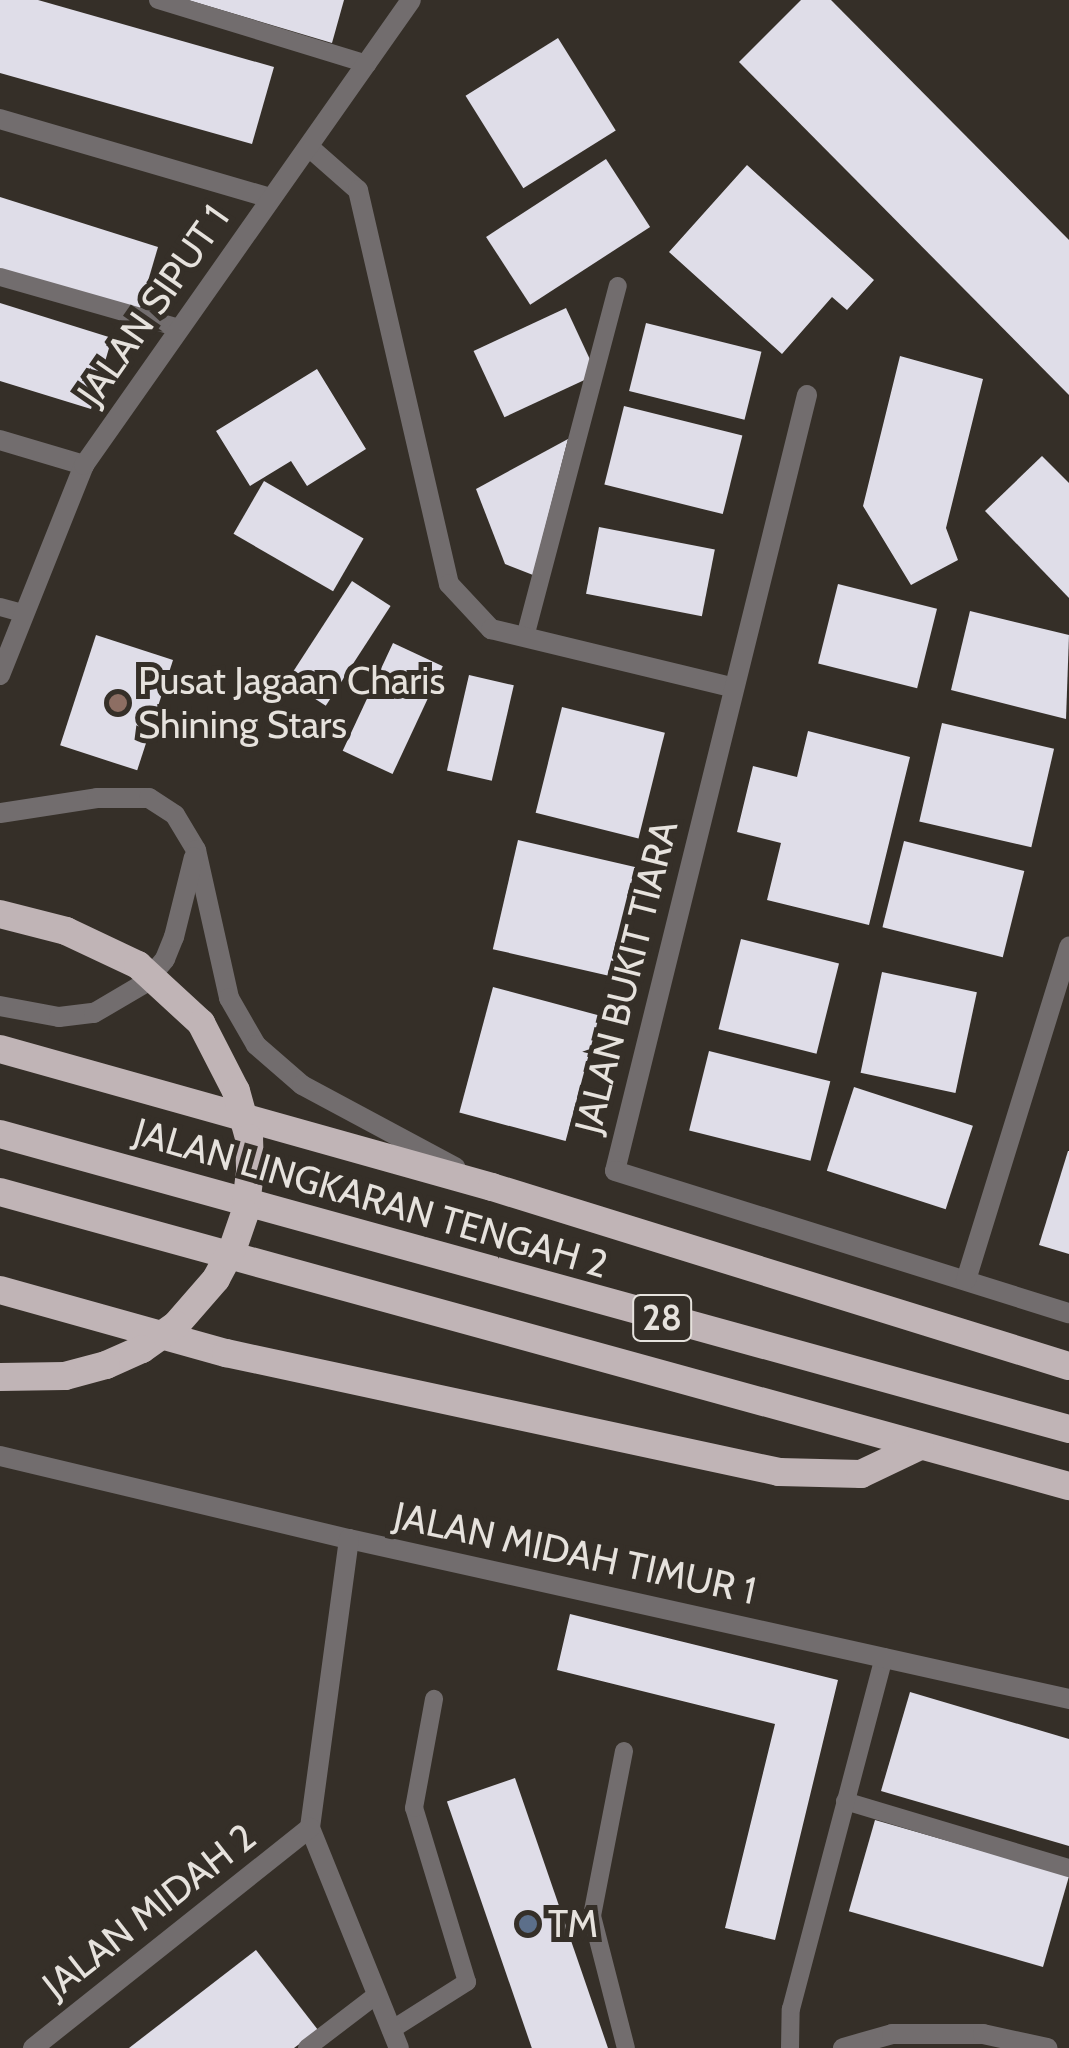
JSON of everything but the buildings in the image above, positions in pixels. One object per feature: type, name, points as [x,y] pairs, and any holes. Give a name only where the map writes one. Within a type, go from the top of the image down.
[{"type":"highway","points":[[0,914],[66,930],[138,965],[201,1023],[236,1091],[248,1138],[250,1172],[245,1214],[233,1247],[216,1279],[176,1324],[142,1349],[106,1365],[65,1376],[0,1377]]},
{"type":"highway","points":[[0,1049],[492,1186],[1069,1366]]},
{"type":"highway","name":"JALAN LINGKARAN TENGAH 2","points":[[0,1134],[1069,1429]]},
{"type":"highway","name":"28","points":[[0,1192],[1069,1486]]},
{"type":"highway","points":[[0,1290],[226,1353],[779,1472],[861,1474],[920,1446]]},
{"type":"street","name":"JALAN SIPUT 1","points":[[0,675],[84,464],[410,0]]},
{"type":"street","points":[[0,119],[271,198]]},
{"type":"street","points":[[309,147],[358,190],[449,584],[491,629],[734,688]]},
{"type":"street","name":"JALAN BUKIT TIARA","points":[[808,394],[614,1171],[1069,1314]]},
{"type":"street","points":[[0,440],[84,464]]},
{"type":"street","points":[[0,813],[97,798],[149,798],[175,815],[196,850],[228,998],[256,1045],[302,1086],[492,1186]]},
{"type":"street","points":[[0,1006],[59,1017],[94,1013],[146,983],[165,959],[174,938],[196,850]]},
{"type":"street","points":[[966,1280],[1069,947]]},
{"type":"street","points":[[0,1456],[349,1539]]},
{"type":"street","name":"JALAN MIDAH TIMUR 1","points":[[395,2039],[310,1828],[349,1539],[1069,1699]]},
{"type":"street","name":"JALAN MIDAH 2","points":[[33,2048],[310,1828]]},
{"type":"street","points":[[843,2048],[892,2034],[983,2034],[1047,2048]]},
{"type":"lane","points":[[158,0],[366,64]]},
{"type":"lane","points":[[0,278],[180,328]]},
{"type":"lane","points":[[525,637],[618,286]]},
{"type":"lane","points":[[0,607],[23,612]]},
{"type":"lane","points":[[790,2048],[791,2008],[884,1657]]},
{"type":"lane","points":[[395,2039],[467,1982],[414,1808],[434,1699]]},
{"type":"lane","points":[[624,1751],[592,1916],[626,2048]]},
{"type":"lane","points":[[845,1801],[1069,1868]]},
{"type":"lane","points":[[306,2048],[375,1996]]},
{"type":"place","name":"Pusat Jagaan Charis Shining Stars","points":[[118,703]]},
{"type":"place","name":"TM","points":[[528,1924]]}]
